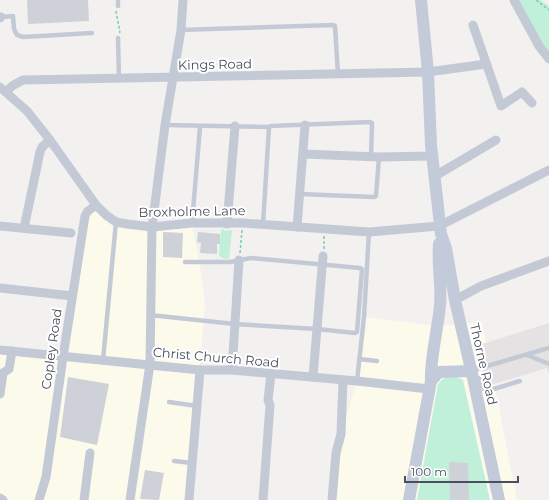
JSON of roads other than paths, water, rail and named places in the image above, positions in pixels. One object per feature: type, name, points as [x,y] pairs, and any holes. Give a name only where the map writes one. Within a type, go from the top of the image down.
[{"type":"street","points":[[130,500],[150,364],[152,226],[165,125],[181,30],[183,0]]},
{"type":"street","name":"Thorne Road","points":[[409,500],[430,385],[440,303],[440,230],[432,156],[428,72],[420,0]]},
{"type":"street","points":[[514,0],[539,46],[549,59]]},
{"type":"street","points":[[473,26],[500,106],[522,92],[532,103]]},
{"type":"street","name":"Kings Road","points":[[3,89],[23,80],[428,72],[486,64]]},
{"type":"street","points":[[3,89],[27,111],[96,204],[106,215],[116,222]]},
{"type":"street","points":[[297,227],[304,154],[305,125]]},
{"type":"street","points":[[227,224],[235,126]]},
{"type":"street","points":[[24,228],[40,152],[42,147],[50,140]]},
{"type":"street","points":[[435,176],[496,140]]},
{"type":"street","points":[[304,154],[375,157],[432,156]]},
{"type":"street","points":[[440,230],[549,170]]},
{"type":"street","name":"Copley Road","points":[[39,500],[46,477],[85,216],[96,204]]},
{"type":"street","name":"Broxholme Lane","points":[[116,222],[152,226],[192,223],[243,223],[369,232],[440,230]]},
{"type":"street","points":[[0,226],[71,233]]},
{"type":"street","name":"Thorne Road","points":[[440,230],[446,248],[455,300],[499,500]]},
{"type":"street","points":[[232,370],[239,260]]},
{"type":"street","points":[[313,377],[323,260]]},
{"type":"street","points":[[455,300],[481,286],[549,261]]},
{"type":"street","points":[[0,288],[72,296]]},
{"type":"street","name":"Christ Church Road","points":[[0,350],[200,370],[232,370],[343,380],[430,385]]},
{"type":"street","points":[[0,394],[3,373],[9,369],[12,351]]},
{"type":"street","points":[[189,500],[200,370]]},
{"type":"street","points":[[430,385],[439,372],[472,374]]},
{"type":"street","points":[[263,500],[270,405],[268,400],[271,374]]},
{"type":"street","points":[[332,500],[336,453],[341,434],[343,380]]},
{"type":"street","points":[[84,500],[90,453]]},
{"type":"lane","points":[[118,0],[118,6]]},
{"type":"lane","points":[[0,18],[13,16],[14,29],[17,35],[23,37],[92,34]]},
{"type":"lane","points":[[181,30],[333,25],[335,26],[338,74]]},
{"type":"lane","points":[[118,38],[119,78]]},
{"type":"lane","points":[[165,125],[200,127],[269,127],[372,123],[376,196],[300,194]]},
{"type":"lane","points":[[192,223],[200,127]]},
{"type":"lane","points":[[263,224],[269,127]]},
{"type":"lane","points":[[103,360],[116,222]]},
{"type":"lane","points":[[357,381],[364,317],[369,232]]},
{"type":"lane","points":[[150,315],[235,324],[357,332],[362,269],[360,268],[323,260],[251,258],[230,262],[185,262]]},
{"type":"lane","points":[[472,374],[549,348]]},
{"type":"lane","points":[[527,355],[549,364]]},
{"type":"lane","points":[[359,359],[377,361]]},
{"type":"lane","points":[[472,374],[479,378],[484,389],[487,391],[520,381]]},
{"type":"lane","points":[[169,402],[197,406]]},
{"type":"lane","points":[[174,461],[192,463]]}]
